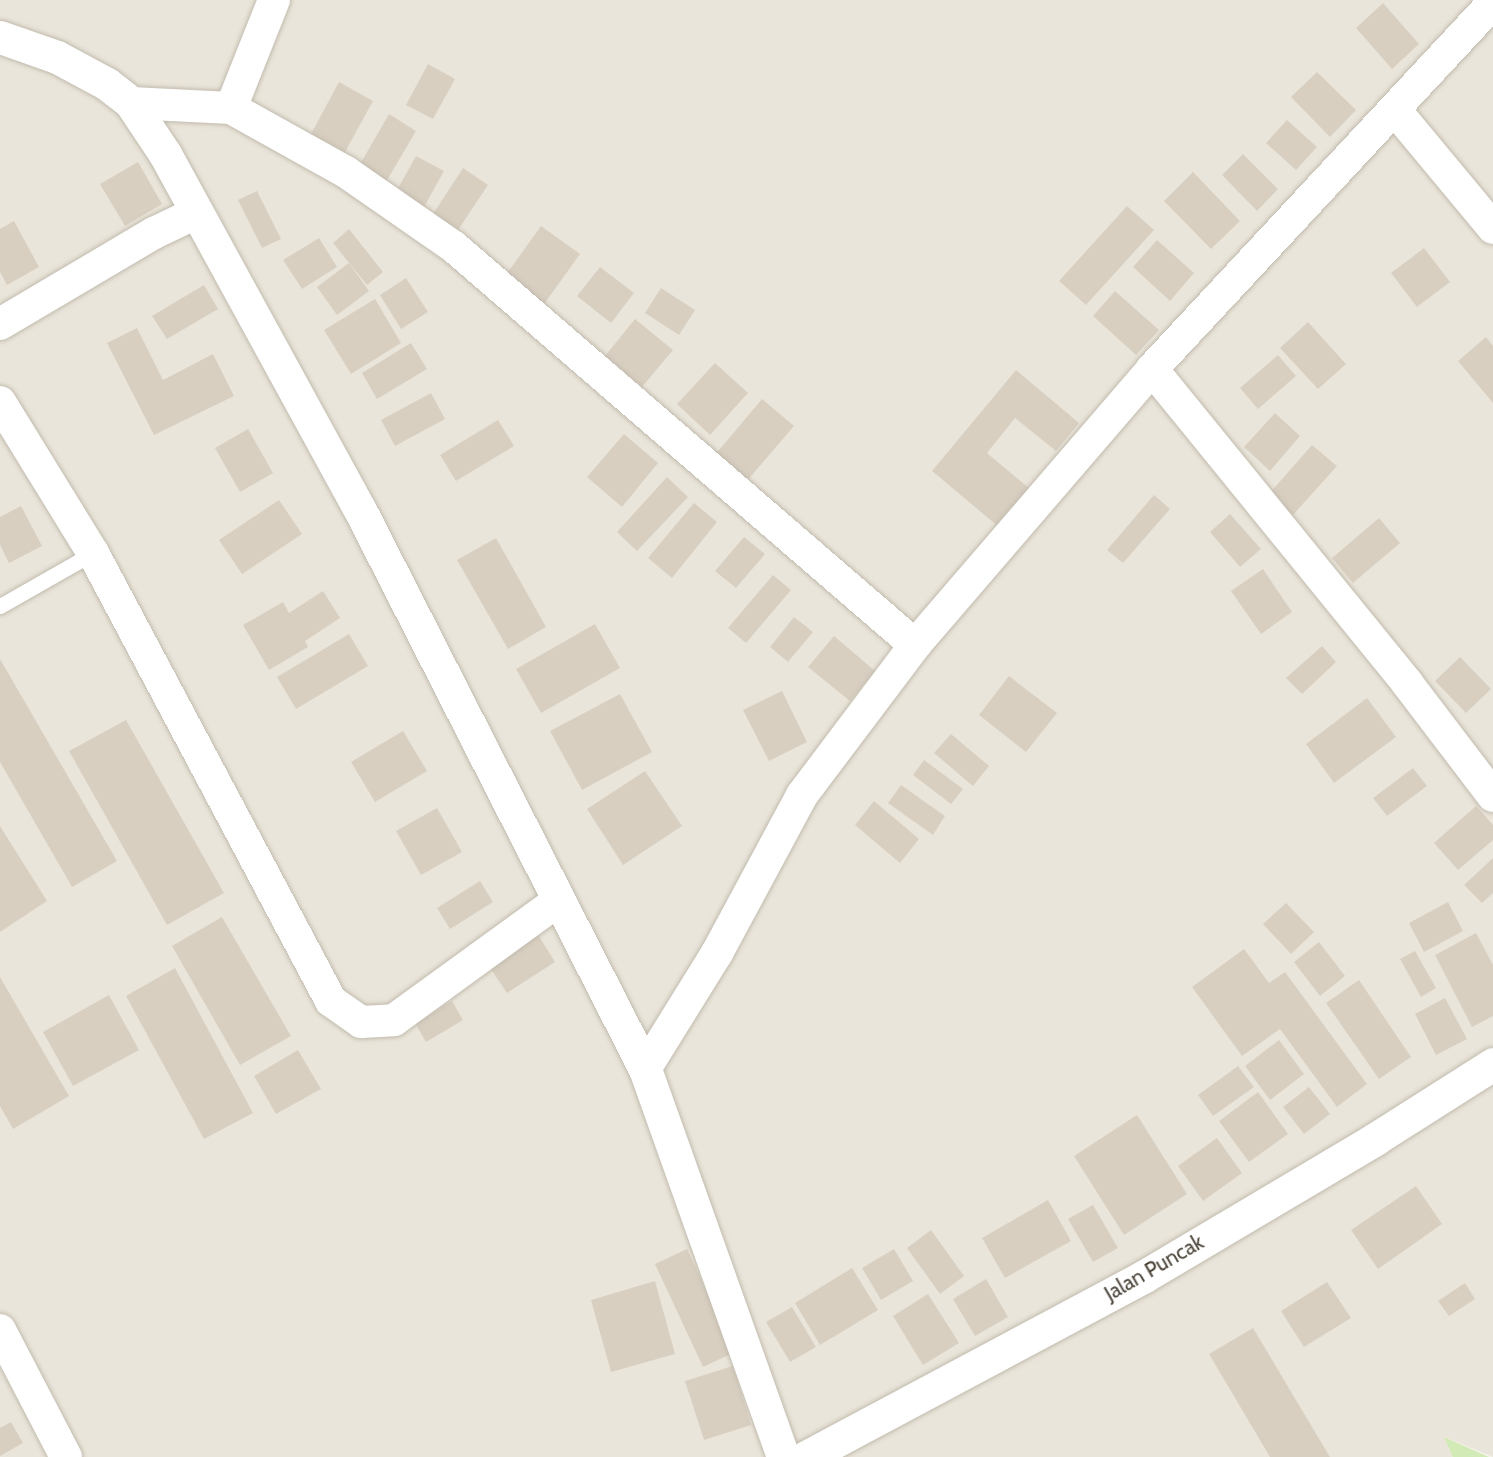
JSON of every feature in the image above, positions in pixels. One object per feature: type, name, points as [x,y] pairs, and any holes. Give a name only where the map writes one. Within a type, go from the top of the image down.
[{"type":"street","points":[[231,108],[274,0]]},
{"type":"street","points":[[645,1069],[712,962],[802,795],[915,645],[1152,369],[1396,111],[1493,3]]},
{"type":"street","points":[[0,37],[78,68],[131,103],[165,154],[360,510],[645,1069],[783,1457]]},
{"type":"street","points":[[131,103],[231,108],[346,172],[454,248],[915,645]]},
{"type":"street","points":[[1396,111],[1493,228]]},
{"type":"street","points":[[0,324],[154,233],[196,213]]},
{"type":"street","points":[[1152,369],[1407,683],[1493,796]]},
{"type":"street","points":[[0,402],[93,553],[331,1001],[361,1022],[394,1020],[559,900]]},
{"type":"street","name":"Jalan Puncak","points":[[806,1457],[1143,1277],[1375,1139],[1493,1064]]},
{"type":"street","points":[[0,1330],[66,1457]]},
{"type":"lane","points":[[0,606],[93,553]]},
{"type":"shaded area","points":[[0,0],[1493,0],[1493,1457],[1445,1437],[1453,1457],[0,1457]]},
{"type":"green space","points":[[1444,1437],[1489,1457],[1453,1457]]},
{"type":"building","points":[[1383,3],[1419,44],[1392,69],[1356,28]]},
{"type":"building","points":[[428,64],[455,79],[433,119],[406,105]]},
{"type":"building","points":[[1317,72],[1356,110],[1330,137],[1291,97]]},
{"type":"building","points":[[339,82],[373,101],[345,152],[311,134]]},
{"type":"building","points":[[389,114],[416,131],[386,182],[359,166]]},
{"type":"building","points":[[1287,120],[1317,147],[1296,170],[1266,143]]},
{"type":"building","points":[[1243,154],[1278,189],[1257,211],[1222,175]]},
{"type":"building","points":[[416,156],[444,171],[424,207],[396,192]]},
{"type":"building","points":[[138,162],[162,204],[125,226],[100,184]]},
{"type":"building","points":[[463,168],[488,185],[458,230],[433,214]]},
{"type":"building","points":[[1193,172],[1240,221],[1211,249],[1164,201]]},
{"type":"building","points":[[257,191],[281,239],[262,248],[238,200]]},
{"type":"building","points":[[1127,206],[1154,230],[1086,305],[1059,281]]},
{"type":"building","points":[[14,221],[39,267],[7,285],[0,272],[0,229]]},
{"type":"building","points":[[541,226],[580,254],[542,307],[503,279]]},
{"type":"building","points":[[349,229],[383,272],[367,285],[333,243]]},
{"type":"building","points":[[319,238],[337,267],[302,289],[283,260]]},
{"type":"building","points":[[1157,240],[1194,273],[1170,301],[1133,267]]},
{"type":"building","points":[[1424,248],[1450,282],[1417,307],[1391,273]]},
{"type":"building","points":[[349,263],[369,291],[337,315],[317,287]]},
{"type":"building","points":[[600,267],[634,293],[611,323],[577,296]]},
{"type":"building","points":[[406,278],[428,312],[401,329],[380,295]]},
{"type":"building","points":[[204,285],[218,309],[167,339],[152,316]]},
{"type":"building","points":[[661,288],[695,310],[679,335],[645,313]]},
{"type":"building","points":[[1115,291],[1159,330],[1136,355],[1093,316]]},
{"type":"building","points":[[375,299],[401,343],[351,374],[324,330]]},
{"type":"building","points":[[635,319],[673,350],[642,387],[605,356]]},
{"type":"building","points":[[1308,322],[1346,364],[1318,389],[1280,348]]},
{"type":"building","points":[[137,328],[163,380],[213,354],[234,396],[154,435],[107,343]]},
{"type":"building","points":[[1486,337],[1493,346],[1493,403],[1458,361]]},
{"type":"building","points":[[411,343],[427,369],[377,399],[362,373]]},
{"type":"building","points":[[1278,355],[1296,376],[1258,409],[1240,388]]},
{"type":"building","points":[[715,363],[748,393],[710,435],[677,404]]},
{"type":"building","points":[[1016,370],[1079,423],[1056,451],[1015,418],[987,453],[1030,489],[999,527],[932,471]]},
{"type":"building","points":[[431,393],[445,419],[395,446],[381,420]]},
{"type":"building","points":[[762,399],[794,426],[740,489],[709,462]]},
{"type":"building","points":[[1275,413],[1300,436],[1270,471],[1244,447]]},
{"type":"building","points":[[498,420],[514,446],[456,481],[440,455]]},
{"type":"building","points":[[248,429],[273,473],[240,492],[215,448]]},
{"type":"building","points":[[624,434],[658,463],[622,507],[587,477]]},
{"type":"building","points":[[1312,445],[1337,466],[1293,515],[1269,494]]},
{"type":"building","points":[[667,477],[688,497],[637,551],[617,532]]},
{"type":"building","points":[[1154,495],[1170,509],[1123,563],[1107,550]]},
{"type":"building","points":[[279,500],[302,534],[242,574],[219,540]]},
{"type":"building","points":[[694,503],[717,522],[672,578],[648,558]]},
{"type":"building","points":[[21,506],[42,546],[9,563],[0,545],[0,517]]},
{"type":"building","points":[[1230,514],[1261,549],[1240,567],[1210,532]]},
{"type":"building","points":[[1379,518],[1400,543],[1353,583],[1332,558]]},
{"type":"building","points":[[744,537],[765,554],[736,588],[715,571]]},
{"type":"building","points":[[496,538],[546,627],[508,649],[457,560]]},
{"type":"building","points":[[1263,569],[1292,612],[1261,634],[1231,591]]},
{"type":"building","points":[[773,575],[791,590],[746,643],[728,628]]},
{"type":"building","points":[[323,591],[340,618],[305,641],[308,647],[269,670],[243,625],[283,602],[289,613]]},
{"type":"building","points":[[794,617],[813,632],[788,662],[770,647]]},
{"type":"building","points":[[595,624],[620,668],[541,713],[516,669]]},
{"type":"building","points":[[349,634],[368,666],[296,709],[277,677]]},
{"type":"building","points":[[834,636],[875,671],[850,701],[808,667]]},
{"type":"building","points":[[1322,646],[1336,662],[1302,694],[1286,678]]},
{"type":"building","points":[[1460,657],[1491,689],[1466,713],[1435,681]]},
{"type":"building","points":[[0,659],[117,861],[72,887],[0,762]]},
{"type":"building","points":[[1009,676],[1057,713],[1026,752],[979,715]]},
{"type":"building","points":[[782,691],[807,742],[769,761],[743,710]]},
{"type":"building","points":[[620,694],[652,752],[582,790],[550,731]]},
{"type":"building","points":[[1367,698],[1396,737],[1334,783],[1306,744]]},
{"type":"building","points":[[126,720],[224,893],[167,925],[69,751]]},
{"type":"building","points":[[403,731],[427,771],[375,802],[351,762]]},
{"type":"building","points":[[951,734],[989,766],[973,786],[934,753]]},
{"type":"building","points":[[924,760],[963,789],[951,804],[913,775]]},
{"type":"building","points":[[1413,768],[1427,786],[1387,816],[1373,798]]},
{"type":"building","points":[[645,771],[682,826],[623,865],[587,809]]},
{"type":"building","points":[[901,785],[945,816],[933,835],[888,803]]},
{"type":"building","points":[[874,801],[919,839],[900,863],[855,825]]},
{"type":"building","points":[[1476,806],[1493,825],[1493,840],[1458,870],[1434,843]]},
{"type":"building","points":[[437,808],[462,852],[421,875],[396,831]]},
{"type":"building","points":[[0,826],[47,901],[0,932]]},
{"type":"building","points":[[1493,858],[1493,893],[1482,903],[1464,885]]},
{"type":"building","points":[[480,881],[493,902],[450,929],[437,908]]},
{"type":"building","points":[[1448,902],[1463,931],[1424,952],[1409,923]]},
{"type":"building","points":[[1286,903],[1314,932],[1291,954],[1263,924]]},
{"type":"building","points":[[222,917],[291,1036],[240,1065],[172,946]]},
{"type":"building","points":[[537,933],[555,962],[507,993],[488,965]]},
{"type":"building","points":[[1476,933],[1493,965],[1493,1016],[1472,1027],[1435,955]]},
{"type":"building","points":[[1319,942],[1345,976],[1320,996],[1294,962]]},
{"type":"building","points":[[1244,949],[1269,983],[1285,972],[1367,1084],[1337,1107],[1280,1029],[1242,1056],[1192,987]]},
{"type":"building","points":[[1415,951],[1436,988],[1421,997],[1400,959]]},
{"type":"building","points":[[175,968],[253,1113],[204,1139],[126,996]]},
{"type":"building","points":[[0,977],[69,1096],[13,1129],[0,1106]]},
{"type":"building","points":[[1359,980],[1411,1057],[1379,1079],[1326,1003]]},
{"type":"building","points":[[109,995],[139,1050],[73,1086],[43,1032]]},
{"type":"building","points":[[1445,998],[1467,1039],[1436,1055],[1415,1014]]},
{"type":"building","points":[[452,1001],[463,1020],[426,1042],[415,1023]]},
{"type":"building","points":[[1279,1040],[1304,1074],[1270,1100],[1245,1066]]},
{"type":"building","points":[[298,1050],[321,1089],[276,1114],[254,1076]]},
{"type":"building","points":[[1238,1066],[1254,1087],[1213,1116],[1198,1095]]},
{"type":"building","points":[[1309,1087],[1330,1114],[1304,1134],[1283,1107]]},
{"type":"building","points":[[1258,1092],[1288,1134],[1249,1162],[1219,1121]]},
{"type":"building","points":[[1137,1115],[1187,1194],[1124,1235],[1074,1156]]},
{"type":"building","points":[[1217,1138],[1242,1173],[1203,1201],[1178,1166]]},
{"type":"building","points":[[1416,1186],[1442,1224],[1378,1269],[1351,1230]]},
{"type":"building","points":[[1048,1200],[1071,1241],[1005,1278],[982,1238]]},
{"type":"building","points":[[1093,1205],[1118,1248],[1093,1262],[1068,1219]]},
{"type":"building","points":[[931,1230],[964,1276],[940,1294],[907,1248]]},
{"type":"building","points":[[687,1249],[735,1352],[703,1367],[655,1264]]},
{"type":"building","points":[[894,1249],[913,1281],[881,1300],[862,1268]]},
{"type":"building","points":[[852,1268],[878,1310],[820,1345],[795,1303]]},
{"type":"building","points":[[986,1279],[1008,1317],[975,1336],[953,1299]]},
{"type":"building","points":[[655,1281],[675,1354],[611,1372],[591,1300]]},
{"type":"building","points":[[1327,1282],[1351,1318],[1304,1347],[1281,1311]]},
{"type":"building","points":[[1465,1283],[1475,1299],[1449,1316],[1438,1301]]},
{"type":"building","points":[[928,1294],[959,1343],[923,1365],[893,1316]]},
{"type":"building","points":[[792,1307],[816,1347],[790,1362],[766,1322]]},
{"type":"building","points":[[1253,1328],[1330,1457],[1270,1457],[1209,1354]]},
{"type":"building","points":[[733,1366],[751,1425],[704,1440],[685,1381]]},
{"type":"building","points":[[11,1422],[23,1443],[0,1456],[0,1428]]}]
